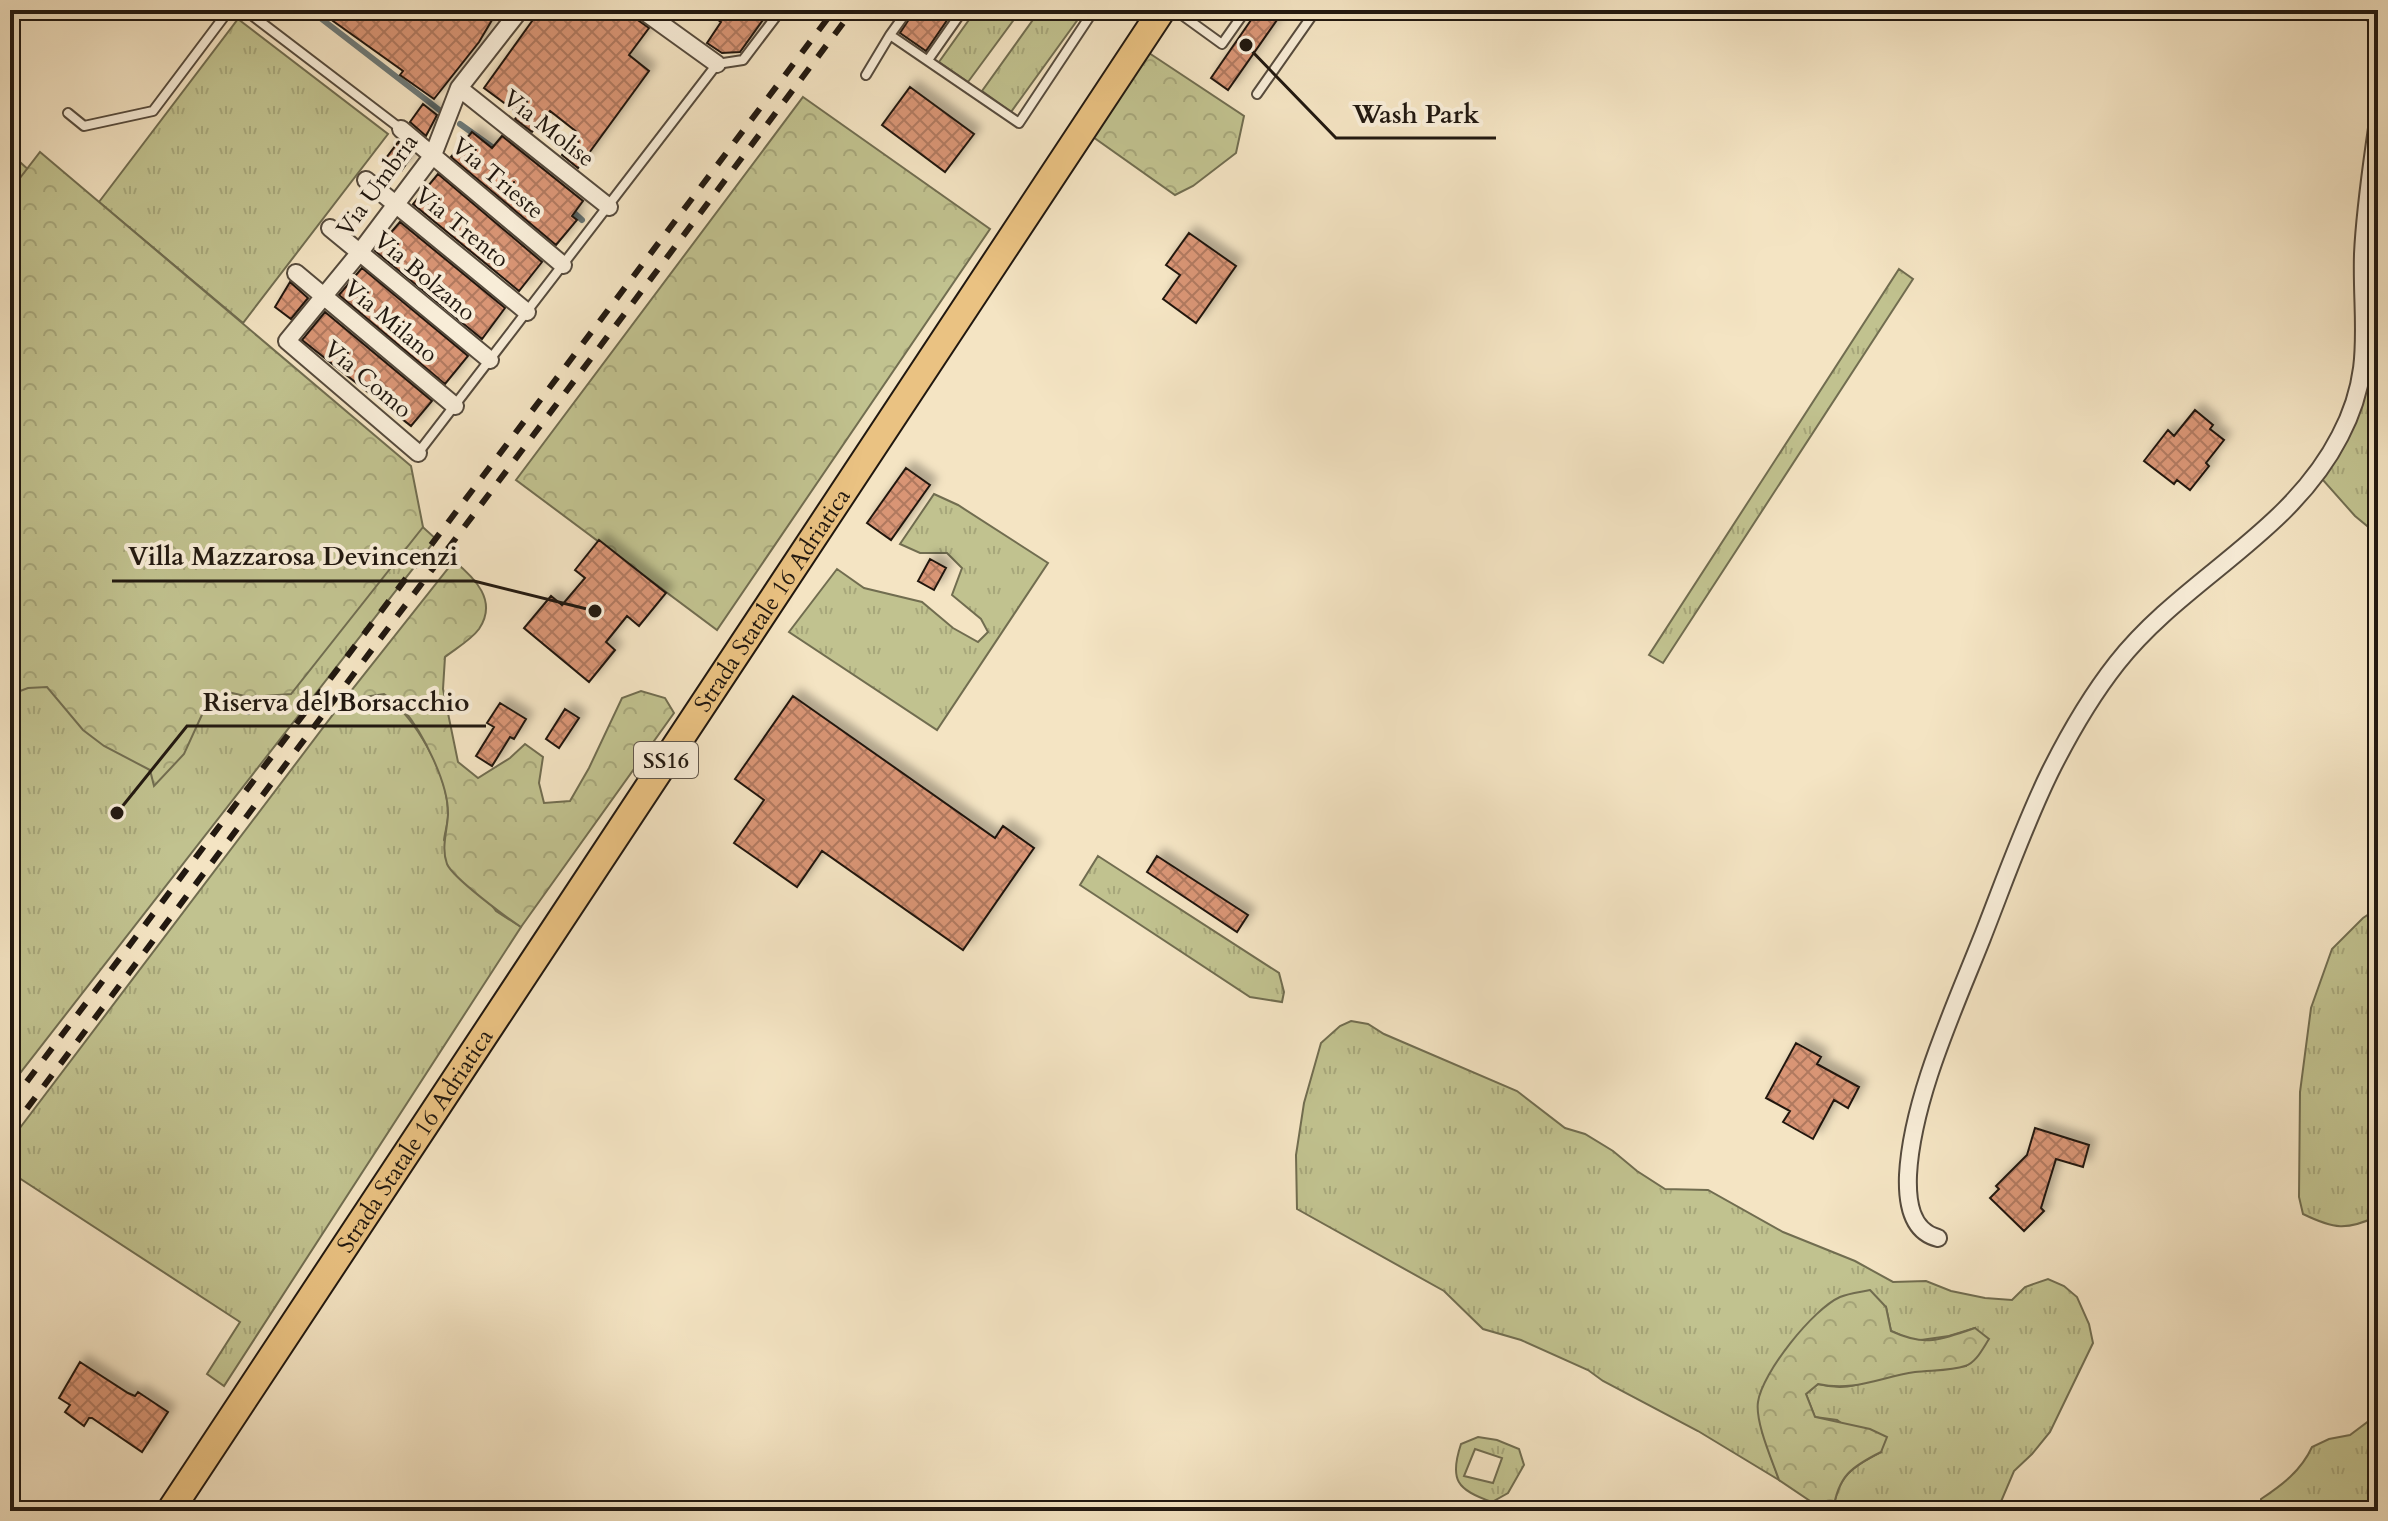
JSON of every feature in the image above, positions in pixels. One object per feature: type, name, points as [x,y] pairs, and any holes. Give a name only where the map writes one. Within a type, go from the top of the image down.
[{"type":"main road","name":"Strada Statale 16 Adriatica","points":[[170,1511],[1162,10]]},
{"type":"street","name":"Via Umbria","points":[[287,341],[360,252],[433,155],[459,88],[520,10]]},
{"type":"street","points":[[642,10],[717,64]]},
{"type":"street","points":[[2373,10],[2378,23]]},
{"type":"street","name":"Via Molise","points":[[459,88],[609,207]]},
{"type":"street","points":[[1938,1238],[1916,1224],[1909,1202],[1909,1165],[1919,1113],[1966,978],[2050,771],[2094,695],[2129,648],[2175,603],[2276,519],[2315,474],[2345,426],[2358,391],[2365,354],[2365,231],[2378,121]]},
{"type":"street","name":"Via Trieste","points":[[401,129],[563,265]]},
{"type":"street","name":"Via Trento","points":[[366,180],[527,312]]},
{"type":"street","name":"Via Bolzano","points":[[330,228],[490,360]]},
{"type":"street","name":"Via Milano","points":[[296,273],[455,406]]},
{"type":"street","name":"Via Como","points":[[287,341],[418,453]]},
{"type":"lane","points":[[68,113],[84,126],[153,111],[229,10]]},
{"type":"lane","points":[[245,10],[401,129]]},
{"type":"lane","points":[[418,453],[717,64],[743,60],[781,10]]},
{"type":"lane","points":[[866,75],[908,10]]},
{"type":"lane","points":[[928,60],[963,10]]},
{"type":"lane","points":[[890,35],[1019,123],[1094,10]]},
{"type":"lane","points":[[1175,10],[1222,44],[1246,10]]},
{"type":"lane","points":[[1189,20],[1196,10]]},
{"type":"lane","points":[[1257,94],[1316,10]]},
{"type":"green space","points":[[976,10],[1021,10],[968,82],[939,62]]},
{"type":"green space","points":[[1040,10],[1084,11],[1011,112],[982,91]]},
{"type":"green space","points":[[238,19],[388,134],[243,323],[99,202]]},
{"type":"green space","points":[[1143,49],[1244,116],[1236,153],[1193,186],[1175,195],[1086,132]]},
{"type":"green space","points":[[803,97],[990,229],[717,630],[516,480]]},
{"type":"green space","points":[[40,152],[411,466],[423,527],[291,694],[249,697],[228,692],[211,695],[184,754],[154,786],[150,770],[104,746],[83,730],[47,687],[10,692],[10,191]]},
{"type":"green space","points":[[10,153],[436,539],[10,1086]]},
{"type":"green space","points":[[2378,181],[2378,535],[2355,516],[2322,479],[2349,434],[2368,356],[2373,301],[2372,229]]},
{"type":"green space","points":[[1899,269],[1913,279],[1663,663],[1649,655]]},
{"type":"green space","points":[[934,494],[958,505],[1048,563],[937,730],[789,632],[837,569],[864,588],[922,602],[953,628],[978,642],[988,632],[981,619],[952,595],[962,568],[947,553],[920,553],[900,544]]},
{"type":"green space","points":[[454,561],[482,591],[486,609],[476,633],[445,657],[443,689],[458,762],[478,778],[510,758],[525,744],[543,757],[539,783],[544,803],[570,801],[622,698],[641,691],[665,698],[674,713],[521,927],[469,888],[447,864],[444,846],[448,815],[444,789],[419,731],[403,709],[384,694],[344,700]]},
{"type":"green space","points":[[384,694],[418,732],[443,782],[448,818],[444,840],[496,911],[521,927],[224,1386],[207,1374],[240,1322],[10,1172],[10,1141],[344,700]]},
{"type":"green space","points":[[1098,856],[1279,973],[1284,992],[1282,1002],[1250,997],[1080,885]]},
{"type":"green space","points":[[2378,908],[2378,1216],[2348,1226],[2332,1225],[2303,1214],[2299,1197],[2300,1092],[2311,1008],[2332,949],[2363,918]]},
{"type":"green space","points":[[1351,1021],[1368,1024],[1384,1034],[1517,1091],[1565,1128],[1585,1134],[1613,1151],[1665,1189],[1708,1190],[1783,1232],[1855,1261],[1893,1282],[1926,1281],[1951,1291],[2012,1300],[2025,1287],[2048,1279],[2064,1286],[2077,1297],[2089,1324],[2093,1343],[2050,1432],[2014,1471],[1997,1511],[1833,1511],[1842,1481],[1854,1468],[1881,1452],[1837,1420],[1815,1417],[1806,1394],[1818,1384],[1848,1387],[1900,1373],[1966,1366],[1975,1328],[1949,1336],[1914,1341],[1891,1331],[1886,1307],[1772,1372],[1764,1385],[1760,1412],[1761,1425],[1779,1480],[1588,1370],[1521,1340],[1483,1329],[1444,1291],[1297,1209],[1296,1155],[1304,1103],[1321,1043],[1340,1026]]},
{"type":"green space","points":[[1870,1290],[1886,1307],[1891,1331],[1903,1336],[1933,1340],[1975,1328],[1989,1339],[1976,1359],[1965,1366],[1915,1372],[1856,1385],[1818,1384],[1806,1394],[1815,1417],[1870,1429],[1887,1437],[1881,1452],[1854,1468],[1842,1481],[1833,1511],[1825,1511],[1779,1480],[1761,1430],[1758,1402],[1779,1359],[1816,1314],[1840,1297]]},
{"type":"green space","points":[[2378,1414],[2378,1511],[2261,1511],[2261,1499],[2290,1477],[2312,1447],[2329,1439],[2350,1435]]},
{"type":"green space","points":[[1478,1437],[1497,1440],[1519,1449],[1524,1465],[1508,1493],[1492,1502],[1464,1488],[1456,1475],[1461,1444]],"holes":[[[1475,1449],[1502,1458],[1493,1483],[1464,1476]]]},
{"type":"building","points":[[340,10],[351,10],[360,16],[364,10],[498,10],[479,42],[434,99],[400,75],[403,71],[333,21]]},
{"type":"building","points":[[540,10],[631,10],[635,18],[649,28],[629,55],[649,71],[578,168],[562,155],[578,133],[550,111],[532,132],[515,119],[519,114],[484,88]]},
{"type":"building","points":[[703,10],[770,10],[740,52],[722,53],[707,43],[721,22]]},
{"type":"building","points":[[915,10],[954,10],[926,51],[900,33]]},
{"type":"building","points":[[1258,10],[1284,10],[1228,90],[1211,78]]},
{"type":"building","points":[[910,87],[974,134],[945,172],[882,125]]},
{"type":"building","points":[[423,104],[437,115],[426,136],[410,122]]},
{"type":"building","points":[[472,132],[492,148],[502,136],[583,201],[572,216],[577,220],[556,245],[451,157]]},
{"type":"building","points":[[399,141],[413,154],[402,170],[386,158]]},
{"type":"building","points":[[438,174],[542,262],[519,291],[413,204]]},
{"type":"building","points":[[400,222],[505,308],[482,339],[375,251]]},
{"type":"building","points":[[1189,233],[1236,266],[1196,323],[1163,299],[1180,275],[1166,265]]},
{"type":"building","points":[[362,268],[468,356],[445,384],[339,295]]},
{"type":"building","points":[[290,282],[308,298],[291,319],[275,307]]},
{"type":"building","points":[[325,312],[432,401],[411,426],[302,340]]},
{"type":"building","points":[[2195,410],[2213,425],[2210,429],[2224,440],[2190,490],[2177,480],[2174,484],[2144,461],[2168,430],[2174,436]]},
{"type":"building","points":[[906,468],[930,485],[891,540],[867,523]]},
{"type":"building","points":[[599,540],[666,593],[639,626],[627,616],[606,642],[615,650],[589,682],[524,628],[551,596],[562,605],[585,578],[575,570]]},
{"type":"building","points":[[930,559],[946,568],[934,590],[918,581]]},
{"type":"building","points":[[793,696],[995,838],[1003,826],[1034,848],[963,950],[822,851],[797,887],[734,843],[764,800],[735,779]]},
{"type":"building","points":[[500,703],[526,719],[514,739],[510,737],[492,766],[476,756],[494,727],[487,723]]},
{"type":"building","points":[[565,709],[579,718],[559,748],[546,739]]},
{"type":"building","points":[[1157,856],[1248,915],[1237,932],[1147,872]]},
{"type":"building","points":[[1796,1043],[1821,1057],[1817,1064],[1859,1087],[1848,1108],[1834,1100],[1813,1139],[1783,1122],[1790,1111],[1766,1098]]},
{"type":"building","points":[[2035,1128],[2089,1145],[2083,1167],[2056,1159],[2041,1208],[2044,1211],[2024,1231],[1990,1198],[1999,1189],[1996,1186],[2027,1155]]},
{"type":"building","points":[[80,1362],[128,1393],[135,1396],[138,1392],[168,1412],[142,1452],[92,1418],[84,1426],[65,1412],[70,1405],[59,1398]]},
{"type":"waterway","points":[[310,10],[442,112]]},
{"type":"waterway","points":[[460,124],[499,152]]},
{"type":"waterway","points":[[570,209],[582,220]]},
{"type":"waterway","points":[[230,698],[248,712]]},
{"type":"railway","points":[[10,1104],[834,10]]},
{"type":"railway","points":[[10,1131],[853,10]]},
{"type":"place","name":"Wash Park","points":[[1246,45]]},
{"type":"place","name":"Villa Mazzarosa Devincenzi","points":[[595,611]]},
{"type":"place","name":"Riserva del Borsacchio","points":[[117,813]]}]
